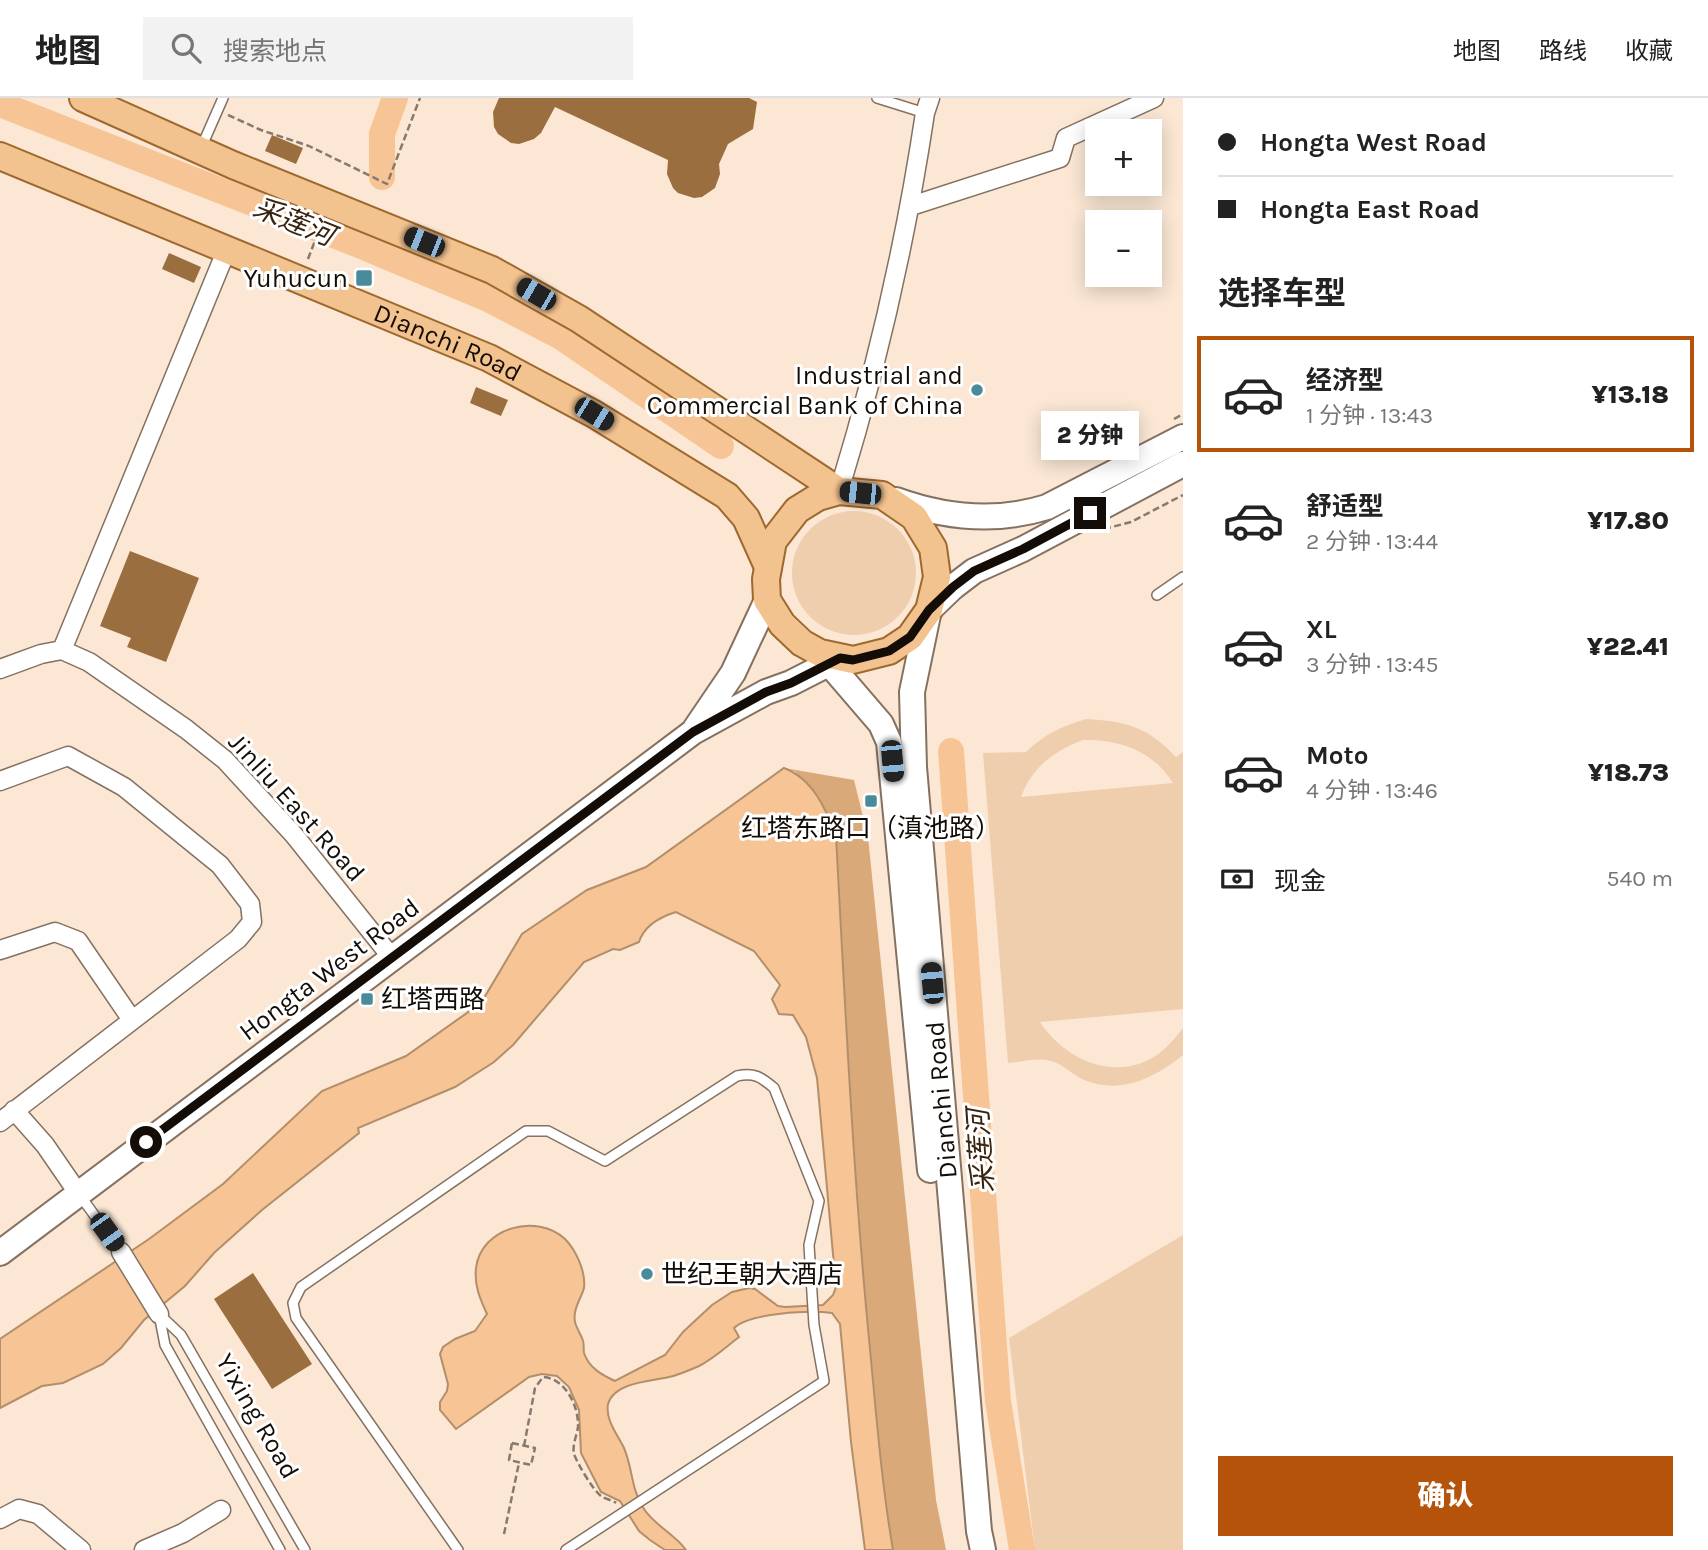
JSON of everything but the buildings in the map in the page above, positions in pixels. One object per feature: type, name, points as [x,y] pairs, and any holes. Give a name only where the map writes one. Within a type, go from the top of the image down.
[{"type":"main road","points":[[83,98],[201,150],[492,270],[579,319],[839,491]]},
{"type":"main road","name":"Dianchi Road","points":[[0,156],[489,358],[594,414],[727,496],[746,517],[768,567]]},
{"type":"main road","points":[[693,732],[733,673],[767,600],[768,567],[773,541],[797,510],[818,497],[839,491],[882,495],[922,510],[952,516],[1025,514],[1047,507],[1183,437]]},
{"type":"main road","points":[[767,600],[782,624],[802,643],[830,658],[853,660],[889,651],[910,637],[929,610],[974,571],[1023,549],[1183,464]]},
{"type":"main road","points":[[882,495],[914,517],[933,548],[937,577],[929,610]]},
{"type":"main road","name":"Dianchi Road","points":[[929,610],[912,692],[914,767],[955,1267],[979,1531],[983,1550]]},
{"type":"main road","points":[[693,732],[766,692],[791,683],[830,658]]},
{"type":"main road","name":"Dianchi Road","points":[[830,658],[881,724],[889,742],[892,761],[963,1534],[967,1550]]},
{"type":"main road","points":[[791,683],[827,683],[858,696]]},
{"type":"main road","name":"Hongta West Road","points":[[0,1253],[693,732]]},
{"type":"street","points":[[911,206],[1060,158],[1066,138],[1154,98]]},
{"type":"street","points":[[839,491],[859,427],[911,206],[928,105]]},
{"type":"street","points":[[0,668],[61,650],[227,249]]},
{"type":"street","name":"Jinliu East Road","points":[[61,650],[89,662],[186,729],[225,760],[294,835],[393,959]]},
{"type":"street","points":[[0,780],[68,756],[124,787],[210,856],[250,904],[252,922],[238,939],[7,1116],[45,1145],[78,1192]]},
{"type":"street","points":[[0,950],[55,932],[78,941],[132,1020]]},
{"type":"street","name":"Yixing Road","points":[[121,1252],[159,1314]]},
{"type":"street","points":[[0,1519],[19,1509],[38,1514],[81,1550]]},
{"type":"street","points":[[144,1550],[183,1533],[221,1510]]},
{"type":"lane","points":[[201,150],[223,98]]},
{"type":"lane","points":[[877,98],[928,105]]},
{"type":"lane","points":[[1157,595],[1183,577]]},
{"type":"lane","points":[[458,1550],[296,1318],[293,1303],[300,1287],[526,1131],[548,1131],[605,1161],[737,1076],[750,1073],[761,1077],[774,1088],[819,1201],[809,1245],[814,1319],[824,1381],[566,1550]]},
{"type":"lane","name":"Yixing Road","points":[[78,1192],[121,1252]]},
{"type":"lane","name":"Yixing Road","points":[[159,1314],[165,1345],[280,1550]]},
{"type":"lane","name":"Yixing Road","points":[[159,1314],[181,1335],[305,1550]]},
{"type":"path","points":[[217,111],[261,130],[309,146],[387,184],[420,98]]},
{"type":"path","points":[[308,259],[324,217]]},
{"type":"path","points":[[524,1446],[535,1388],[543,1377],[552,1377],[559,1381],[571,1397],[578,1417],[573,1451],[581,1467],[600,1496],[614,1501],[624,1512]]},
{"type":"path","points":[[512,1443],[535,1448],[531,1465],[519,1462],[509,1461],[512,1443]]},
{"type":"path","points":[[504,1534],[519,1462]]},
{"type":"shaded area","points":[[854,511],[878,515],[898,529],[912,549],[916,573],[912,597],[898,617],[878,631],[854,635],[830,631],[810,617],[796,597],[792,573],[796,549],[810,529],[830,515]]},
{"type":"shaded area","points":[[1086,719],[1136,727],[1156,739],[1176,757],[1183,752],[1183,1009],[1040,1022],[1064,1048],[1079,1058],[1112,1067],[1145,1062],[1161,1052],[1183,1028],[1183,1055],[1149,1077],[1124,1085],[1111,1086],[1084,1080],[1055,1062],[1046,1060],[1008,1063],[983,753],[1026,752],[1046,736]],"holes":[[[1083,740],[1122,745],[1145,755],[1156,763],[1173,783],[1021,797],[1031,777],[1045,761]]]},
{"type":"shaded area","points":[[784,768],[854,780],[868,837],[936,1500],[946,1550],[893,1550],[885,1504],[864,1282],[848,1064],[796,772]]},
{"type":"shaded area","points":[[784,768],[811,787],[836,836],[863,1276],[879,1445],[893,1550],[865,1550],[840,1324],[832,1313],[780,1314],[742,1323],[734,1328],[739,1337],[704,1363],[677,1375],[625,1387],[612,1397],[608,1404],[608,1416],[627,1456],[640,1502],[649,1515],[686,1550],[665,1550],[650,1540],[639,1531],[620,1501],[601,1492],[581,1453],[579,1410],[569,1387],[557,1376],[542,1374],[529,1377],[456,1429],[440,1410],[440,1402],[448,1384],[440,1354],[443,1347],[455,1339],[475,1331],[487,1314],[477,1286],[476,1268],[480,1254],[499,1234],[512,1228],[540,1227],[553,1231],[573,1249],[582,1268],[584,1282],[575,1317],[584,1353],[593,1367],[615,1381],[665,1355],[683,1332],[712,1305],[732,1292],[755,1289],[778,1306],[785,1307],[823,1305],[833,1295],[836,1287],[817,1078],[806,1037],[793,1015],[779,1014],[772,999],[780,985],[754,951],[676,912],[653,923],[639,942],[620,950],[613,949],[584,962],[513,1045],[494,1062],[455,1087],[358,1128],[359,1133],[262,1210],[214,1253],[185,1286],[144,1320],[121,1348],[103,1364],[63,1383],[42,1386],[0,1408],[0,1339],[149,1239],[223,1184],[322,1091],[406,1056],[481,1003],[522,934],[587,890],[646,867]]},
{"type":"shaded area","points":[[1183,1235],[1183,1550],[1035,1550],[1009,1338]]},
{"type":"waterway","points":[[382,177],[382,134],[395,98]]},
{"type":"waterway","name":"采莲河","points":[[0,104],[359,245],[488,299],[561,337],[721,446]]},
{"type":"waterway","name":"采莲河","points":[[951,751],[998,1401],[1022,1550]]},
{"type":"place","name":"Yuhucun","points":[[364,278]]},
{"type":"place","name":"Industrial and Commercial Bank of China","points":[[977,390]]},
{"type":"place","name":"红塔东路口（滇池路）","points":[[871,801]]},
{"type":"place","name":"红塔西路","points":[[367,999]]},
{"type":"place","name":"世纪王朝大酒店","points":[[647,1274]]},
{"type":"route","points":[[146,1142],[693,732],[766,692],[791,683],[840,658],[853,660],[889,651],[910,637],[929,610],[974,571],[1023,549],[1090,513]]}]
